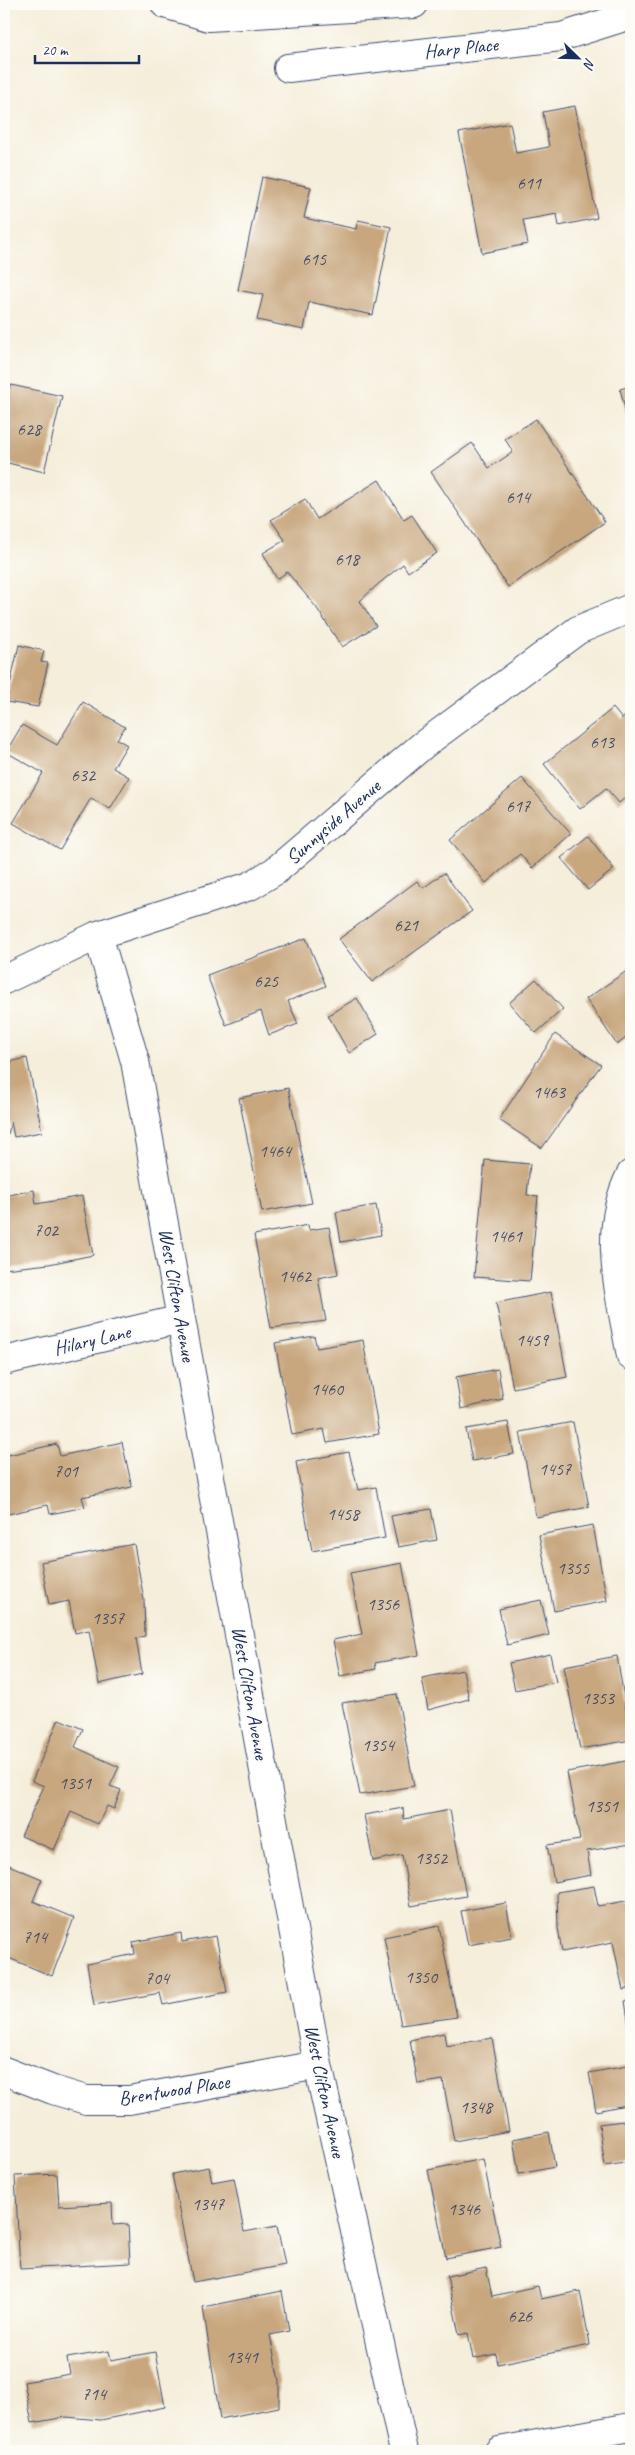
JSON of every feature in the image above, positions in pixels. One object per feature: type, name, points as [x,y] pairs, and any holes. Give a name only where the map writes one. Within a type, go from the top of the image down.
[{"type":"street","points":[[165,4],[209,17],[414,4]]},
{"type":"street","name":"Harp Place","points":[[288,68],[561,37],[631,15]]},
{"type":"street","name":"Sunnyside Avenue","points":[[4,980],[98,934],[250,886],[275,871],[423,745],[578,630],[631,608]]},
{"type":"street","name":"West Clifton Avenue","points":[[98,934],[136,1061],[181,1319],[318,2065],[404,2451]]},
{"type":"street","points":[[631,1174],[623,1190],[613,1239],[616,1276],[631,1356]]},
{"type":"street","name":"Hilary Lane","points":[[4,1361],[181,1319]]},
{"type":"street","name":"Brentwood Place","points":[[4,2071],[53,2090],[86,2100],[129,2100],[318,2065]]},
{"type":"street","points":[[499,2451],[631,2427]]},
{"type":"building","points":[[575,106],[597,218],[559,226],[557,214],[523,220],[528,244],[482,253],[459,133],[510,123],[516,153],[549,147],[543,112]]},
{"type":"building","points":[[262,177],[311,187],[304,218],[356,229],[358,220],[391,227],[373,315],[309,302],[304,330],[257,320],[263,295],[238,290]]},
{"type":"building","points":[[11,385],[62,396],[44,472],[4,462],[4,390],[8,391]]},
{"type":"building","points":[[631,386],[631,432],[620,389]]},
{"type":"building","points":[[536,419],[605,522],[508,587],[431,472],[472,443],[489,468],[513,452],[505,439]]},
{"type":"building","points":[[379,480],[404,520],[412,515],[437,553],[408,572],[403,564],[360,601],[376,626],[342,647],[316,607],[287,572],[277,579],[263,553],[285,540],[271,520],[305,499],[317,519]]},
{"type":"building","points":[[19,645],[44,651],[41,662],[48,663],[38,707],[6,702]]},
{"type":"building","points":[[83,702],[125,727],[117,739],[127,745],[113,768],[129,777],[110,809],[91,798],[60,850],[13,823],[43,773],[6,752],[22,725],[57,745]]},
{"type":"building","points":[[613,708],[622,719],[631,711],[631,793],[619,803],[606,788],[580,809],[544,764]]},
{"type":"building","points":[[522,778],[571,834],[532,868],[520,854],[486,883],[450,840]]},
{"type":"building","points":[[588,836],[614,869],[588,890],[561,858]]},
{"type":"building","points":[[444,873],[472,911],[372,982],[339,939],[417,881],[423,888]]},
{"type":"building","points":[[306,938],[326,986],[288,1001],[298,1024],[269,1035],[261,1011],[226,1025],[207,975]]},
{"type":"building","points":[[631,968],[631,1034],[617,1045],[586,999]]},
{"type":"building","points":[[536,979],[563,1009],[536,1033],[509,1003]]},
{"type":"building","points":[[357,998],[378,1034],[349,1053],[328,1015]]},
{"type":"building","points":[[555,1034],[601,1065],[542,1148],[499,1120]]},
{"type":"building","points":[[27,1058],[42,1132],[14,1137],[11,1122],[8,1134],[4,1135],[4,1063]]},
{"type":"building","points":[[288,1088],[312,1203],[262,1212],[239,1098]]},
{"type":"building","points":[[485,1160],[530,1164],[527,1195],[538,1196],[530,1281],[474,1277]]},
{"type":"building","points":[[34,1190],[36,1204],[82,1196],[93,1255],[49,1264],[4,1269],[4,1196]]},
{"type":"building","points":[[376,1205],[381,1235],[341,1242],[336,1212]]},
{"type":"building","points":[[308,1225],[309,1230],[329,1227],[338,1274],[318,1278],[326,1321],[271,1328],[254,1235]]},
{"type":"building","points":[[551,1292],[567,1377],[513,1388],[496,1303]]},
{"type":"building","points":[[314,1336],[317,1348],[363,1340],[379,1434],[327,1443],[324,1429],[292,1435],[275,1343]]},
{"type":"building","points":[[498,1369],[503,1399],[461,1409],[456,1377]]},
{"type":"building","points":[[508,1422],[514,1454],[472,1461],[466,1429]]},
{"type":"building","points":[[573,1422],[589,1507],[536,1517],[520,1432]]},
{"type":"building","points":[[122,1442],[132,1487],[82,1497],[85,1507],[50,1514],[48,1505],[4,1515],[4,1456],[57,1444],[60,1456]]},
{"type":"building","points":[[349,1452],[358,1490],[376,1487],[385,1538],[312,1551],[296,1462]]},
{"type":"building","points":[[431,1509],[437,1540],[398,1547],[391,1516]]},
{"type":"building","points":[[593,1525],[607,1601],[554,1611],[539,1535]]},
{"type":"building","points":[[134,1544],[144,1600],[145,1636],[136,1638],[142,1674],[99,1684],[89,1630],[75,1633],[69,1601],[49,1605],[41,1562]]},
{"type":"building","points":[[402,1563],[419,1655],[375,1663],[376,1669],[340,1676],[333,1640],[362,1634],[350,1573]]},
{"type":"building","points":[[541,1600],[549,1635],[507,1645],[499,1609]]},
{"type":"building","points":[[550,1654],[556,1682],[515,1690],[509,1663]]},
{"type":"building","points":[[617,1656],[631,1740],[580,1749],[564,1666]]},
{"type":"building","points":[[463,1670],[469,1699],[428,1710],[422,1678]]},
{"type":"building","points":[[397,1694],[414,1786],[360,1795],[342,1703]]},
{"type":"building","points":[[59,1719],[83,1729],[75,1747],[119,1767],[110,1786],[121,1790],[114,1809],[107,1806],[98,1824],[71,1812],[54,1850],[21,1836],[44,1786],[32,1781]]},
{"type":"building","points":[[631,1760],[631,1844],[587,1851],[591,1875],[554,1882],[547,1845],[580,1840],[567,1772]]},
{"type":"building","points":[[403,1808],[404,1819],[450,1810],[466,1896],[411,1906],[402,1855],[373,1861],[364,1815]]},
{"type":"building","points":[[4,1863],[42,1879],[33,1901],[74,1918],[52,1976],[4,1956]]},
{"type":"building","points":[[594,1886],[598,1906],[631,1900],[631,1988],[623,1990],[613,1942],[562,1952],[558,1928],[557,1892]]},
{"type":"building","points":[[506,1903],[512,1937],[468,1945],[461,1911]]},
{"type":"building","points":[[439,1926],[457,2017],[401,2025],[384,1937]]},
{"type":"building","points":[[181,1933],[182,1942],[216,1936],[227,1992],[163,2005],[160,1993],[94,2005],[87,1964],[135,1954],[133,1942]]},
{"type":"building","points":[[631,2000],[631,2032],[630,2033],[625,2001]]},
{"type":"building","points":[[444,2033],[446,2046],[492,2038],[509,2131],[454,2141],[443,2080],[418,2084],[410,2040]]},
{"type":"building","points":[[627,2066],[631,2104],[596,2111],[589,2073]]},
{"type":"building","points":[[631,2120],[631,2162],[605,2166],[599,2124]]},
{"type":"building","points":[[549,2132],[555,2167],[519,2174],[513,2139]]},
{"type":"building","points":[[483,2159],[501,2247],[446,2258],[428,2170]]},
{"type":"building","points":[[209,2167],[212,2182],[234,2178],[244,2232],[277,2226],[285,2265],[193,2282],[172,2174]]},
{"type":"building","points":[[57,2174],[59,2206],[112,2203],[113,2225],[128,2224],[130,2263],[20,2269],[15,2176]]},
{"type":"building","points":[[486,2268],[492,2296],[538,2286],[541,2299],[580,2291],[590,2345],[498,2364],[496,2354],[473,2359],[468,2333],[459,2335],[447,2276]]},
{"type":"building","points":[[282,2291],[289,2331],[270,2335],[279,2381],[279,2407],[220,2419],[203,2307]]},
{"type":"building","points":[[109,2351],[111,2360],[155,2352],[165,2407],[101,2420],[66,2417],[32,2423],[24,2382],[70,2374],[67,2358]]}]
